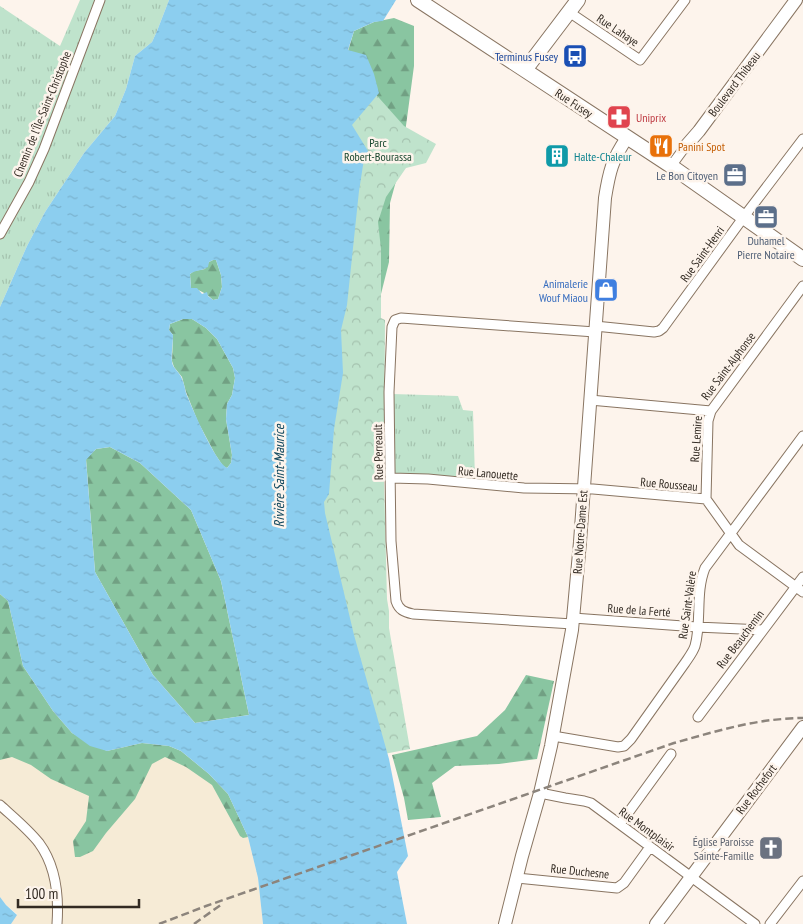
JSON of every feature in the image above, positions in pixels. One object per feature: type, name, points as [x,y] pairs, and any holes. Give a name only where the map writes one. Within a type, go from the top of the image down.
[{"type":"main road","name":"Rue Fusey","points":[[418,0],[671,166],[803,259]]},
{"type":"main road","points":[[525,70],[578,0]]},
{"type":"street","name":"Chemin de l'Île-Saint-Christophe","points":[[0,234],[29,182],[41,155],[100,0]]},
{"type":"street","name":"Rue Lahaye","points":[[569,12],[640,60],[685,0]]},
{"type":"street","name":"Boulevard Thibeau","points":[[671,166],[796,0]]},
{"type":"street","name":"Rue Notre-Dame Est","points":[[505,924],[540,793],[553,736],[573,621],[606,189],[613,160],[627,138]]},
{"type":"street","name":"Rue Saint-Henri","points":[[595,329],[654,332],[661,330],[803,139]]},
{"type":"street","name":"Rue Saint-Alphonse","points":[[590,400],[711,411],[803,286]]},
{"type":"street","name":"Rue Perreault","points":[[573,621],[413,614],[399,608],[396,601],[391,550],[389,380],[392,327],[395,320],[401,318],[595,329]]},
{"type":"street","name":"Rue Lemire","points":[[706,500],[708,421],[711,411]]},
{"type":"street","name":"Rue Saint-Valère","points":[[553,736],[614,747],[621,747],[626,744],[690,655],[695,644],[701,582],[707,564],[803,436]]},
{"type":"street","name":"Rue Lanouette","points":[[391,478],[428,479],[524,488],[584,489]]},
{"type":"street","name":"Rue Rousseau","points":[[584,489],[706,500],[739,545],[799,589]]},
{"type":"street","name":"Rue Beauchemin","points":[[698,717],[763,630],[799,589],[803,577]]},
{"type":"street","name":"Rue de la Ferté","points":[[573,621],[763,630]]},
{"type":"street","name":"Rue Rochefort","points":[[656,924],[803,727]]},
{"type":"street","points":[[620,824],[671,754]]},
{"type":"street","name":"Rue Montplaisir","points":[[540,793],[587,802],[595,806],[754,924]]},
{"type":"street","points":[[0,805],[32,835],[47,855],[55,880],[58,907],[57,924]]},
{"type":"street","name":"Rue Duchesne","points":[[517,878],[617,888],[624,883],[650,847]]},
{"type":"street","points":[[770,924],[803,881]]},
{"type":"shaded area","points":[[0,594],[169,746],[228,794],[248,837],[258,878],[263,924],[11,924],[17,914],[0,897]]},
{"type":"green space","points":[[80,0],[169,0],[152,42],[135,56],[126,89],[115,116],[84,153],[45,212],[27,246],[0,307],[0,6],[60,46]]},
{"type":"green space","points":[[394,18],[414,26],[414,66],[401,163],[390,203],[389,262],[374,322],[348,51],[354,31],[374,22]]},
{"type":"green space","name":"Parc Robert-Bourassa","points":[[372,90],[404,126],[436,144],[426,163],[406,168],[386,197],[378,222],[381,249],[381,318],[385,320],[384,479],[387,599],[389,628],[410,749],[384,754],[319,503],[345,117]]},
{"type":"green space","points":[[216,260],[221,275],[222,287],[218,299],[213,300],[203,292],[191,288],[190,274],[194,271],[205,269],[209,262]]},
{"type":"green space","points":[[183,319],[192,319],[206,328],[217,339],[233,368],[235,378],[232,395],[227,404],[226,419],[232,455],[231,463],[227,468],[223,466],[215,454],[198,422],[182,377],[172,361],[173,335],[169,330],[170,324]]},
{"type":"green space","points":[[392,394],[458,396],[463,410],[473,411],[475,479],[389,475]]},
{"type":"green space","points":[[110,447],[140,463],[191,510],[221,581],[249,715],[195,723],[153,675],[95,572],[86,459],[96,449]]},
{"type":"green space","points":[[0,594],[8,601],[23,666],[53,711],[72,733],[107,751],[142,743],[169,746],[181,751],[209,774],[228,794],[248,837],[243,838],[240,836],[212,785],[186,767],[165,757],[152,764],[135,799],[93,851],[80,857],[75,857],[73,841],[86,821],[89,796],[51,779],[31,765],[12,757],[0,760]]},
{"type":"green space","points":[[526,675],[554,681],[537,759],[499,764],[455,766],[432,783],[441,817],[408,820],[392,755],[477,736],[505,710]]},
{"type":"water","name":"Rivière Saint-Maurice","points":[[169,0],[396,0],[383,21],[374,22],[354,31],[348,50],[366,55],[379,93],[352,125],[368,151],[364,159],[359,191],[347,305],[341,330],[343,373],[334,429],[329,494],[324,502],[354,635],[389,759],[408,856],[397,872],[407,924],[263,924],[258,878],[248,837],[228,794],[209,774],[181,751],[169,746],[142,743],[107,751],[90,746],[72,733],[53,711],[23,666],[8,601],[0,594],[0,307],[27,246],[45,212],[84,153],[115,116],[126,89],[135,56],[152,42]],"holes":[[[216,260],[221,275],[222,287],[218,299],[213,300],[208,296],[207,292],[202,294],[197,288],[191,288],[190,274],[208,267],[209,262]],[[183,319],[192,319],[206,328],[217,339],[233,368],[235,378],[232,395],[227,404],[226,419],[232,455],[231,463],[227,468],[222,464],[210,446],[198,422],[181,377],[173,364],[173,335],[169,330],[170,324]],[[110,447],[140,463],[191,510],[221,581],[249,715],[195,723],[153,675],[95,572],[86,460],[96,449]]]},
{"type":"water","points":[[0,897],[17,915],[11,924],[0,924]]},
{"type":"railway","points":[[159,924],[674,743],[747,724],[803,718]]},
{"type":"railway","points":[[194,924],[222,904]]},
{"type":"place","name":"Terminus Fusey","points":[[575,56]]},
{"type":"place","name":"Uniprix","points":[[619,117]]},
{"type":"place","name":"Panini Spot","points":[[661,146]]},
{"type":"place","name":"Halte-Chaleur","points":[[557,156]]},
{"type":"place","name":"Le Bon Citoyen","points":[[735,175]]},
{"type":"place","name":"Duhamel Pierre Notaire","points":[[766,217]]},
{"type":"place","name":"Animalerie Wouf Miaou","points":[[606,290]]},
{"type":"place","name":"Église Paroisse Sainte-Famille","points":[[771,848]]}]
